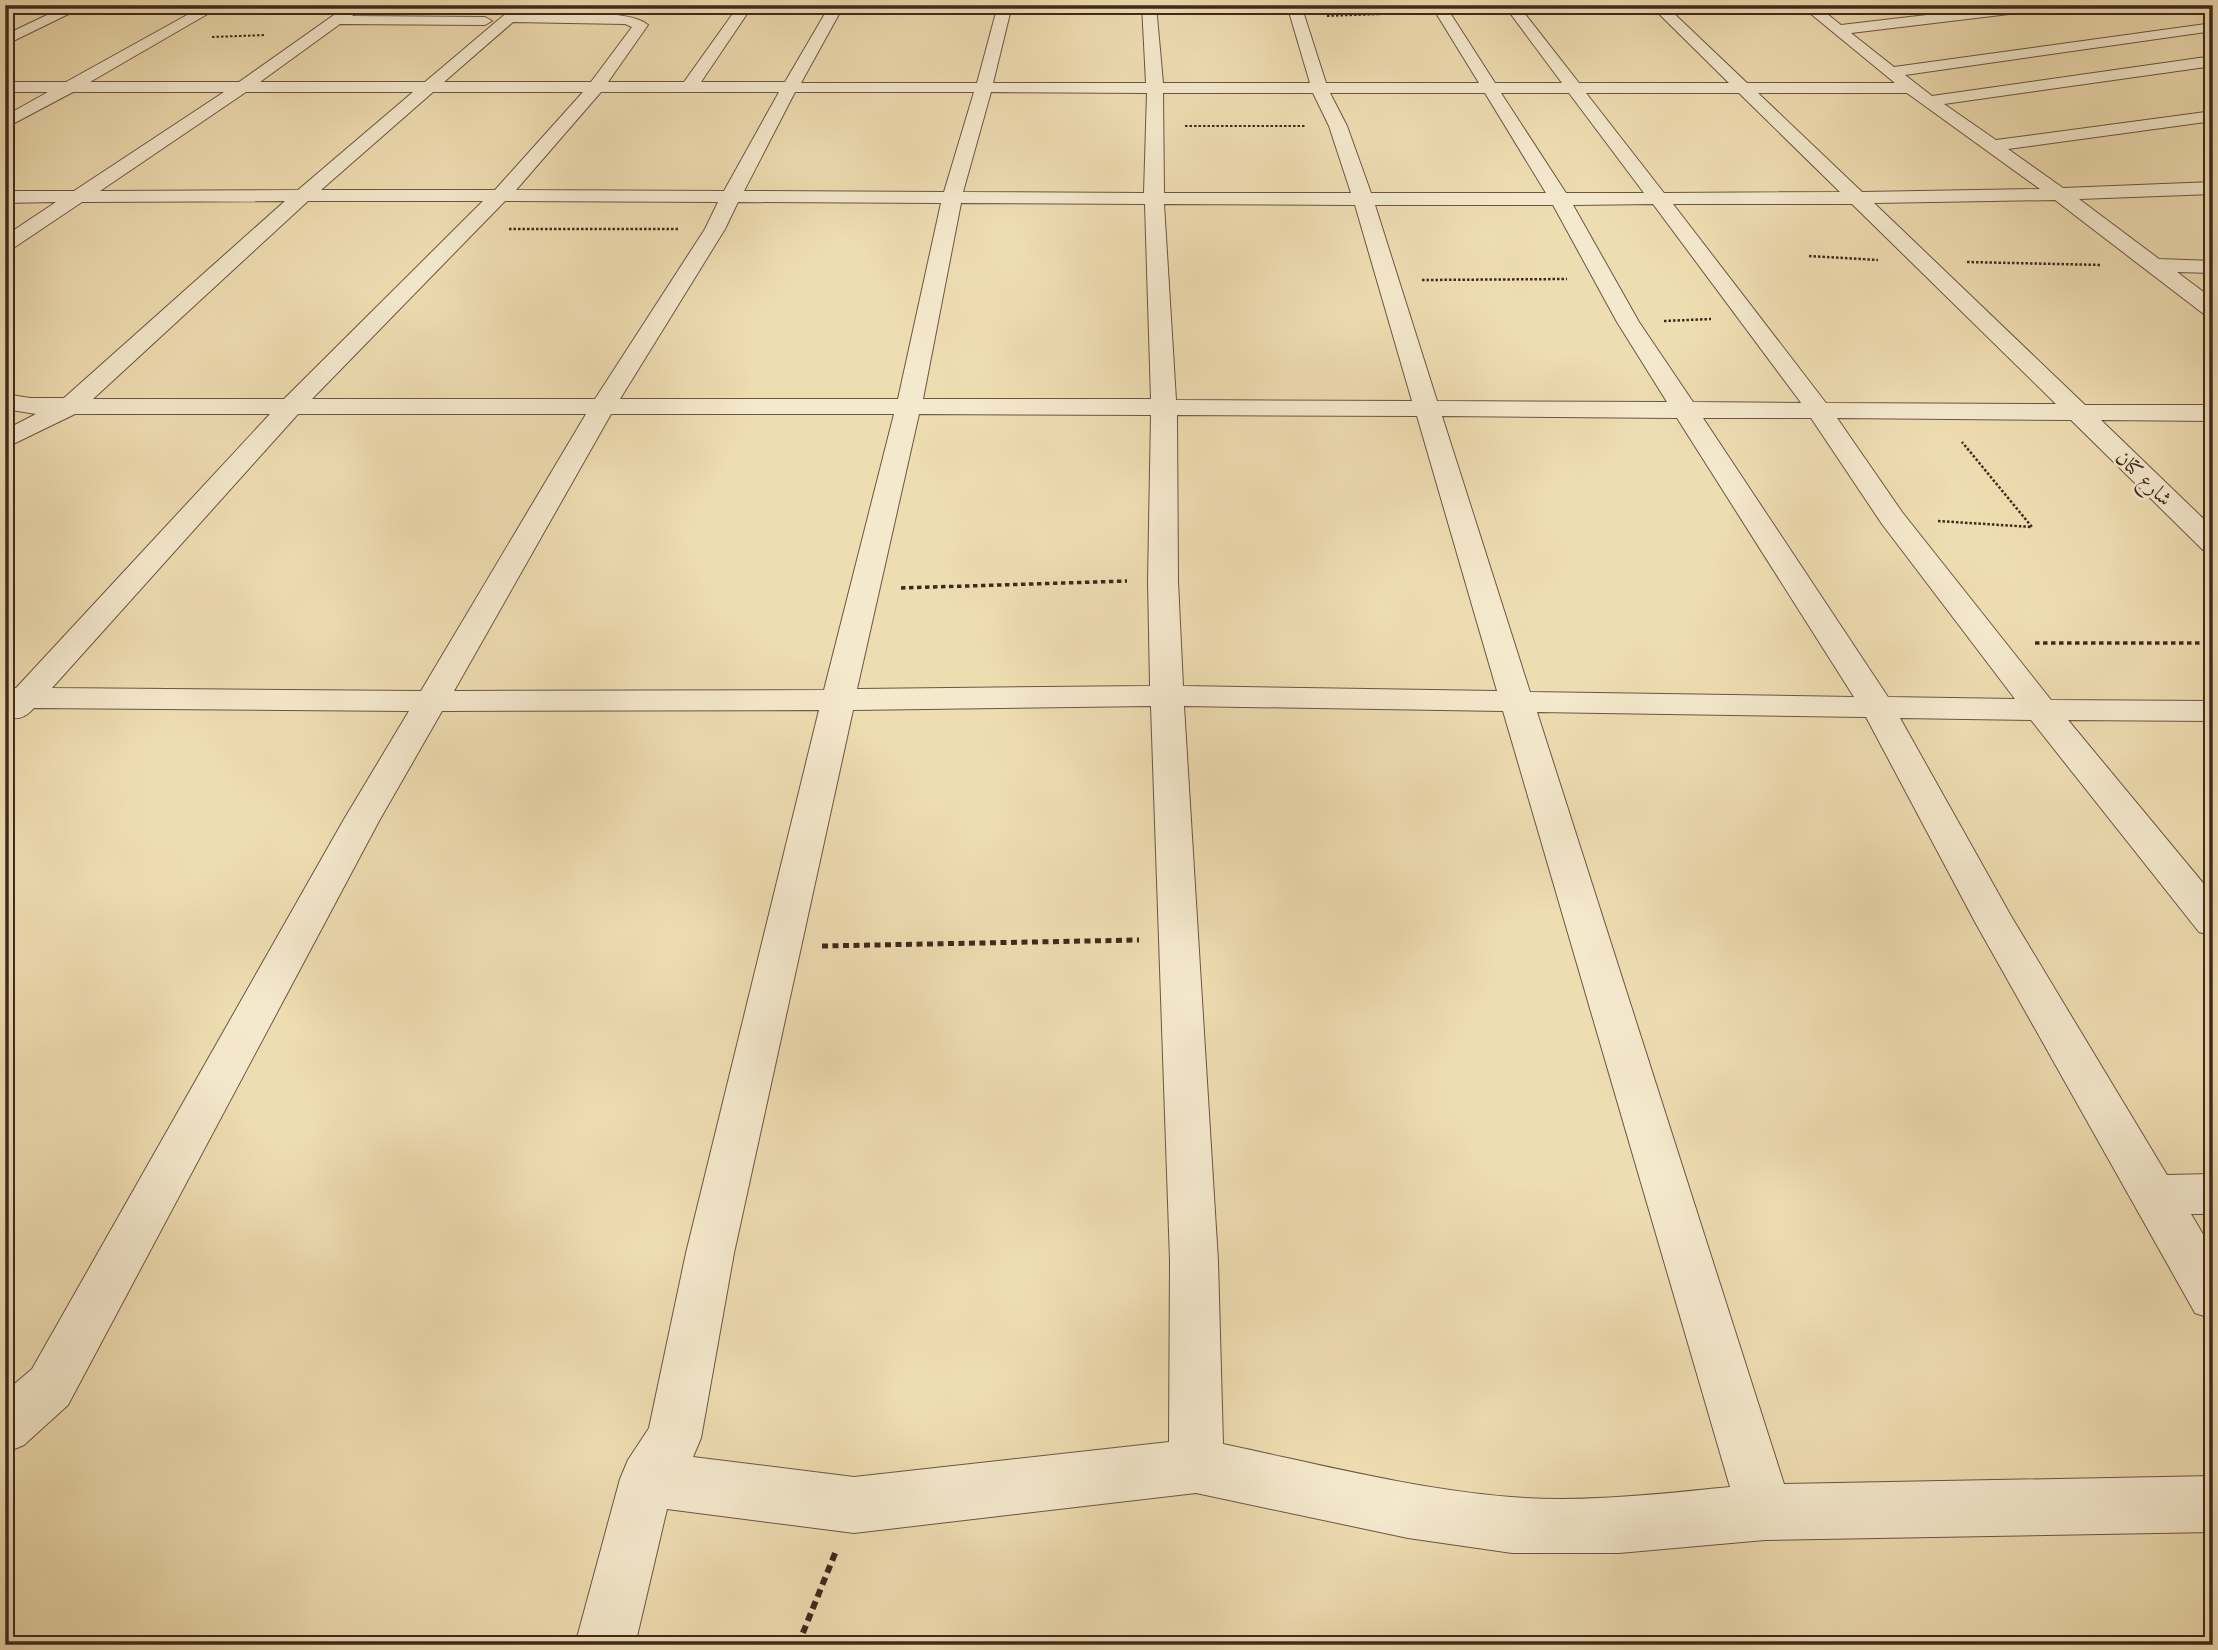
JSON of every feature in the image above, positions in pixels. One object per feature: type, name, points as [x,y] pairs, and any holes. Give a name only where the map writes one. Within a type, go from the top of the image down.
[{"type":"street","points":[[5,41],[80,5]]},
{"type":"street","points":[[5,123],[216,5]]},
{"type":"street","points":[[5,245],[241,88],[358,5]]},
{"type":"street","points":[[688,89],[746,5]]},
{"type":"street","points":[[7,1426],[50,1387],[361,821],[607,400],[715,229],[788,89],[837,5]]},
{"type":"street","points":[[605,1645],[647,1479],[674,1438],[697,1313],[779,947],[840,699],[952,198],[1005,5]]},
{"type":"street","points":[[1149,5],[1155,88],[1154,198],[1164,400],[1163,580],[1167,696],[1176,939],[1194,1261],[1196,1466]]},
{"type":"street","points":[[1511,5],[1813,403],[1892,518],[2041,710],[2213,922]]},
{"type":"street","name":"شارع كتان","points":[[1657,5],[2213,544]]},
{"type":"street","points":[[1807,5],[1911,88],[2062,195],[2213,310]]},
{"type":"street","points":[[1837,30],[2050,5]]},
{"type":"street","points":[[1440,8],[1559,198],[1628,322],[1878,708],[1995,922],[2213,1297]]},
{"type":"street","points":[[7,439],[79,397],[514,10]]},
{"type":"street","points":[[12,706],[297,400],[501,197],[595,89],[640,24],[616,19],[514,10],[485,21],[402,88],[225,240]]},
{"type":"street","points":[[1296,11],[1319,88],[1338,126],[1363,199],[1765,1511]]},
{"type":"street","points":[[338,20],[485,21]]},
{"type":"street","points":[[1891,72],[2213,27]]},
{"type":"street","points":[[1929,101],[2213,61]]},
{"type":"street","points":[[5,87],[1911,88]]},
{"type":"street","points":[[1993,146],[2213,117]]},
{"type":"street","points":[[5,197],[1657,200],[2062,195],[2213,188]]},
{"type":"street","points":[[2173,190],[2203,210]]},
{"type":"street","points":[[2154,265],[2213,267]]},
{"type":"street","points":[[5,393],[50,388],[79,397]]},
{"type":"street","points":[[7,439],[18,403],[50,388]]},
{"type":"street","points":[[1813,403],[1936,410],[2213,395]]},
{"type":"street","points":[[18,403],[79,397],[297,400],[1681,402],[2069,404],[2213,413]]},
{"type":"street","points":[[12,706],[432,700],[1167,696],[2213,711]]},
{"type":"street","points":[[2156,1195],[2213,1194]]},
{"type":"street","points":[[647,1479],[854,1505],[1196,1466],[1408,1510],[1512,1525],[1619,1525],[1765,1511],[2213,1504]]},
{"type":"path","points":[[1296,11],[1440,8]]},
{"type":"path","points":[[159,38],[320,33]]},
{"type":"path","points":[[1154,126],[1338,126]]},
{"type":"path","points":[[468,229],[715,229]]},
{"type":"path","points":[[1809,256],[1924,262],[2154,265]]},
{"type":"path","points":[[1387,280],[1603,278]]},
{"type":"path","points":[[1628,322],[1749,318]]},
{"type":"path","points":[[1892,518],[2032,527],[1936,410]]},
{"type":"path","points":[[864,589],[1163,580]]},
{"type":"path","points":[[1989,643],[2213,643]]},
{"type":"path","points":[[779,947],[1176,939]]},
{"type":"path","points":[[798,1645],[854,1505]]}]
